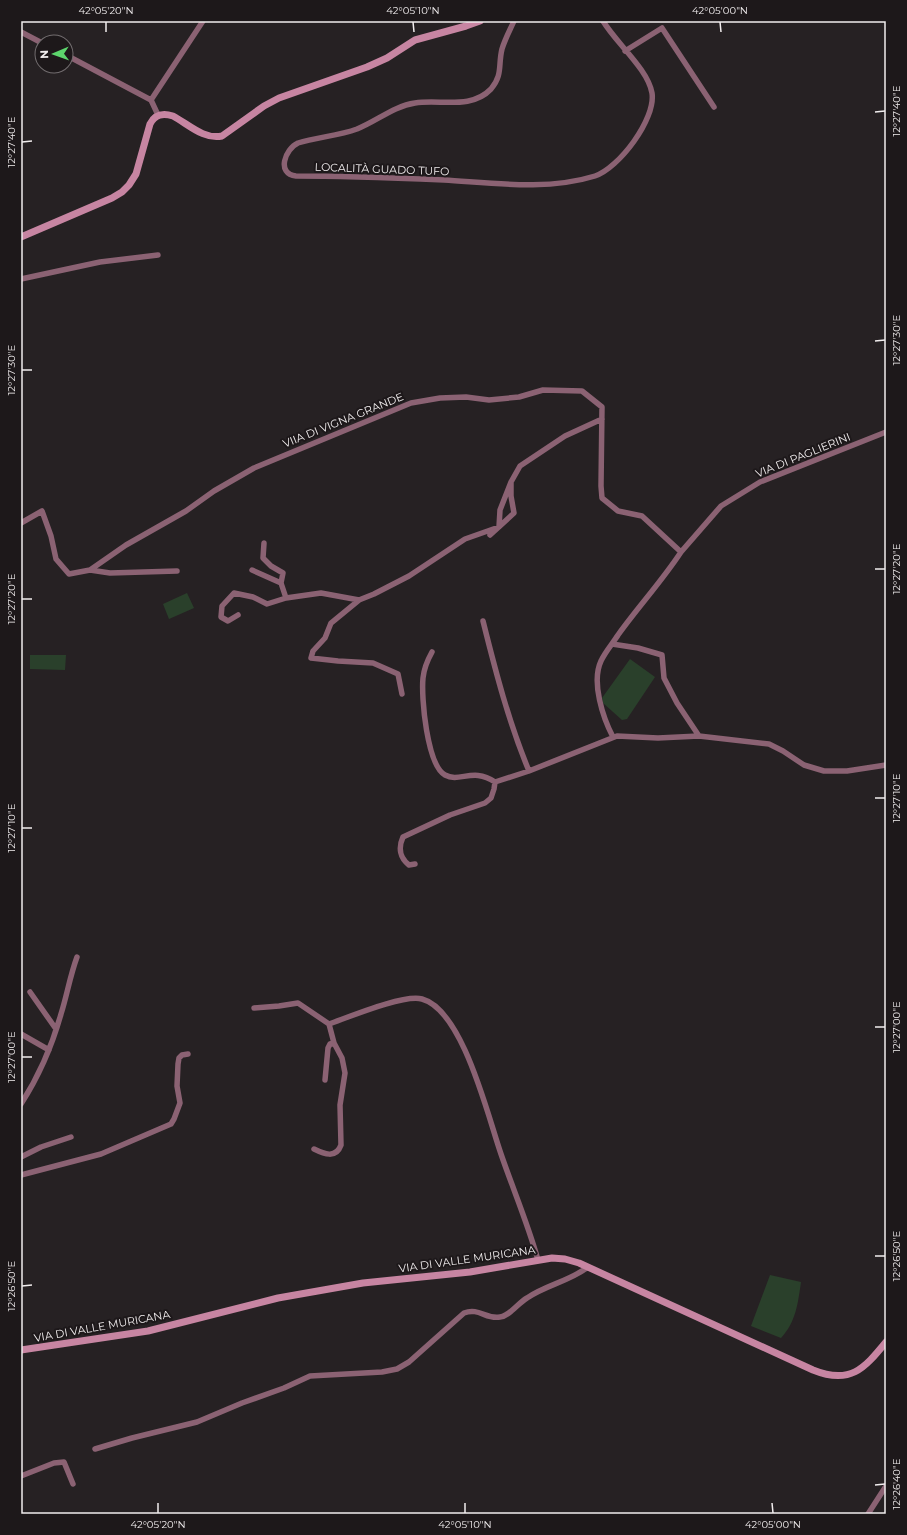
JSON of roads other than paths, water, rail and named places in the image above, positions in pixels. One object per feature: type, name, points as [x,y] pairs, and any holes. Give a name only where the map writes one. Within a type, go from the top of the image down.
[{"type":"street","points":[[151,100],[203,21]]},
{"type":"street","points":[[21,237],[112,198],[126,189],[136,174],[150,124],[158,115],[164,114],[173,116],[206,135],[216,137],[222,136],[264,106],[280,98],[367,67],[387,58],[415,40],[480,21]]},
{"type":"street","name":"LOCALITÀ GUADO TUFO","points":[[514,21],[503,45],[499,77],[487,93],[476,98],[460,102],[424,102],[407,105],[345,133],[298,143],[292,146],[286,157],[284,164],[287,172],[296,176],[382,177],[531,184],[564,182],[599,175],[610,168],[620,158],[644,126],[651,110],[652,98],[649,84],[642,72],[613,37],[603,21]]},
{"type":"street","points":[[625,50],[662,28],[714,107]]},
{"type":"street","points":[[21,32],[34,39]]},
{"type":"street","points":[[74,59],[151,100],[158,115]]},
{"type":"street","points":[[21,279],[100,262],[158,255]]},
{"type":"street","name":"VIIA DI VIGNA GRANDE","points":[[21,523],[42,511],[52,536],[56,559],[69,574],[90,570],[126,545],[186,511],[214,491],[254,468],[411,403],[440,398],[466,397],[489,400],[519,397],[543,390],[582,391],[602,407],[602,498],[618,511],[642,516],[681,552]]},
{"type":"street","points":[[498,527],[500,510],[511,482],[520,466],[566,436],[602,419]]},
{"type":"street","name":"VIA DI PAGLIERINI","points":[[681,552],[721,506],[760,482],[886,432]]},
{"type":"street","points":[[490,535],[514,513],[511,496],[511,482]]},
{"type":"street","points":[[402,694],[398,674],[372,663],[338,662],[311,658],[313,651],[326,638],[331,624],[358,600],[374,594],[409,576],[465,539],[498,527]]},
{"type":"street","points":[[264,543],[263,558],[271,566],[283,573],[280,584],[286,598]]},
{"type":"street","points":[[613,737],[600,706],[598,677],[601,661],[633,614],[666,575],[681,552]]},
{"type":"street","points":[[90,570],[110,573],[177,571]]},
{"type":"street","points":[[252,570],[280,584]]},
{"type":"street","points":[[238,615],[228,621],[221,617],[222,606],[234,593],[253,597],[267,604],[286,598],[321,593],[358,600]]},
{"type":"street","points":[[483,621],[508,717],[529,772]]},
{"type":"street","points":[[612,644],[638,648],[662,656],[664,678],[677,703],[699,736]]},
{"type":"street","points":[[432,652],[426,663],[423,678],[423,708],[436,767],[443,774],[452,778],[480,775],[488,777],[495,782]]},
{"type":"street","points":[[495,782],[529,772],[618,736],[680,738],[699,736],[769,744],[783,750],[804,765],[824,771],[847,771],[886,765]]},
{"type":"street","points":[[415,864],[409,865],[402,857],[400,843],[403,837],[450,815],[485,803],[491,798],[495,782]]},
{"type":"street","points":[[21,1104],[36,1079],[49,1050],[77,957]]},
{"type":"street","points":[[30,992],[56,1029]]},
{"type":"street","points":[[329,1024],[364,1011],[411,997],[420,998],[436,1005],[457,1034],[474,1074],[501,1155],[526,1219],[538,1260]]},
{"type":"street","points":[[254,1008],[298,1003],[329,1024],[334,1043],[342,1058],[346,1073],[340,1105],[341,1145],[338,1151],[333,1154],[325,1154],[314,1149]]},
{"type":"street","points":[[21,1034],[49,1050]]},
{"type":"street","points":[[325,1080],[328,1048],[330,1044],[334,1043]]},
{"type":"street","points":[[21,1175],[101,1154],[171,1124],[180,1103],[177,1086],[178,1062],[182,1055],[188,1054]]},
{"type":"street","points":[[21,1157],[41,1147],[71,1137]]},
{"type":"street","name":"VIA DI VALLE MURICANA","points":[[21,1350],[148,1331],[256,1302],[363,1283],[470,1272],[538,1260],[562,1259],[588,1267],[813,1370],[825,1374],[843,1375],[860,1370],[870,1362],[886,1342]]},
{"type":"street","points":[[95,1449],[197,1422],[238,1404],[284,1388],[310,1376],[382,1372],[397,1369],[409,1362],[464,1313],[474,1311],[494,1318],[502,1317],[528,1297],[568,1279],[588,1267]]},
{"type":"street","points":[[21,1476],[54,1463],[64,1462],[73,1484]]},
{"type":"street","points":[[868,1514],[886,1486]]}]
